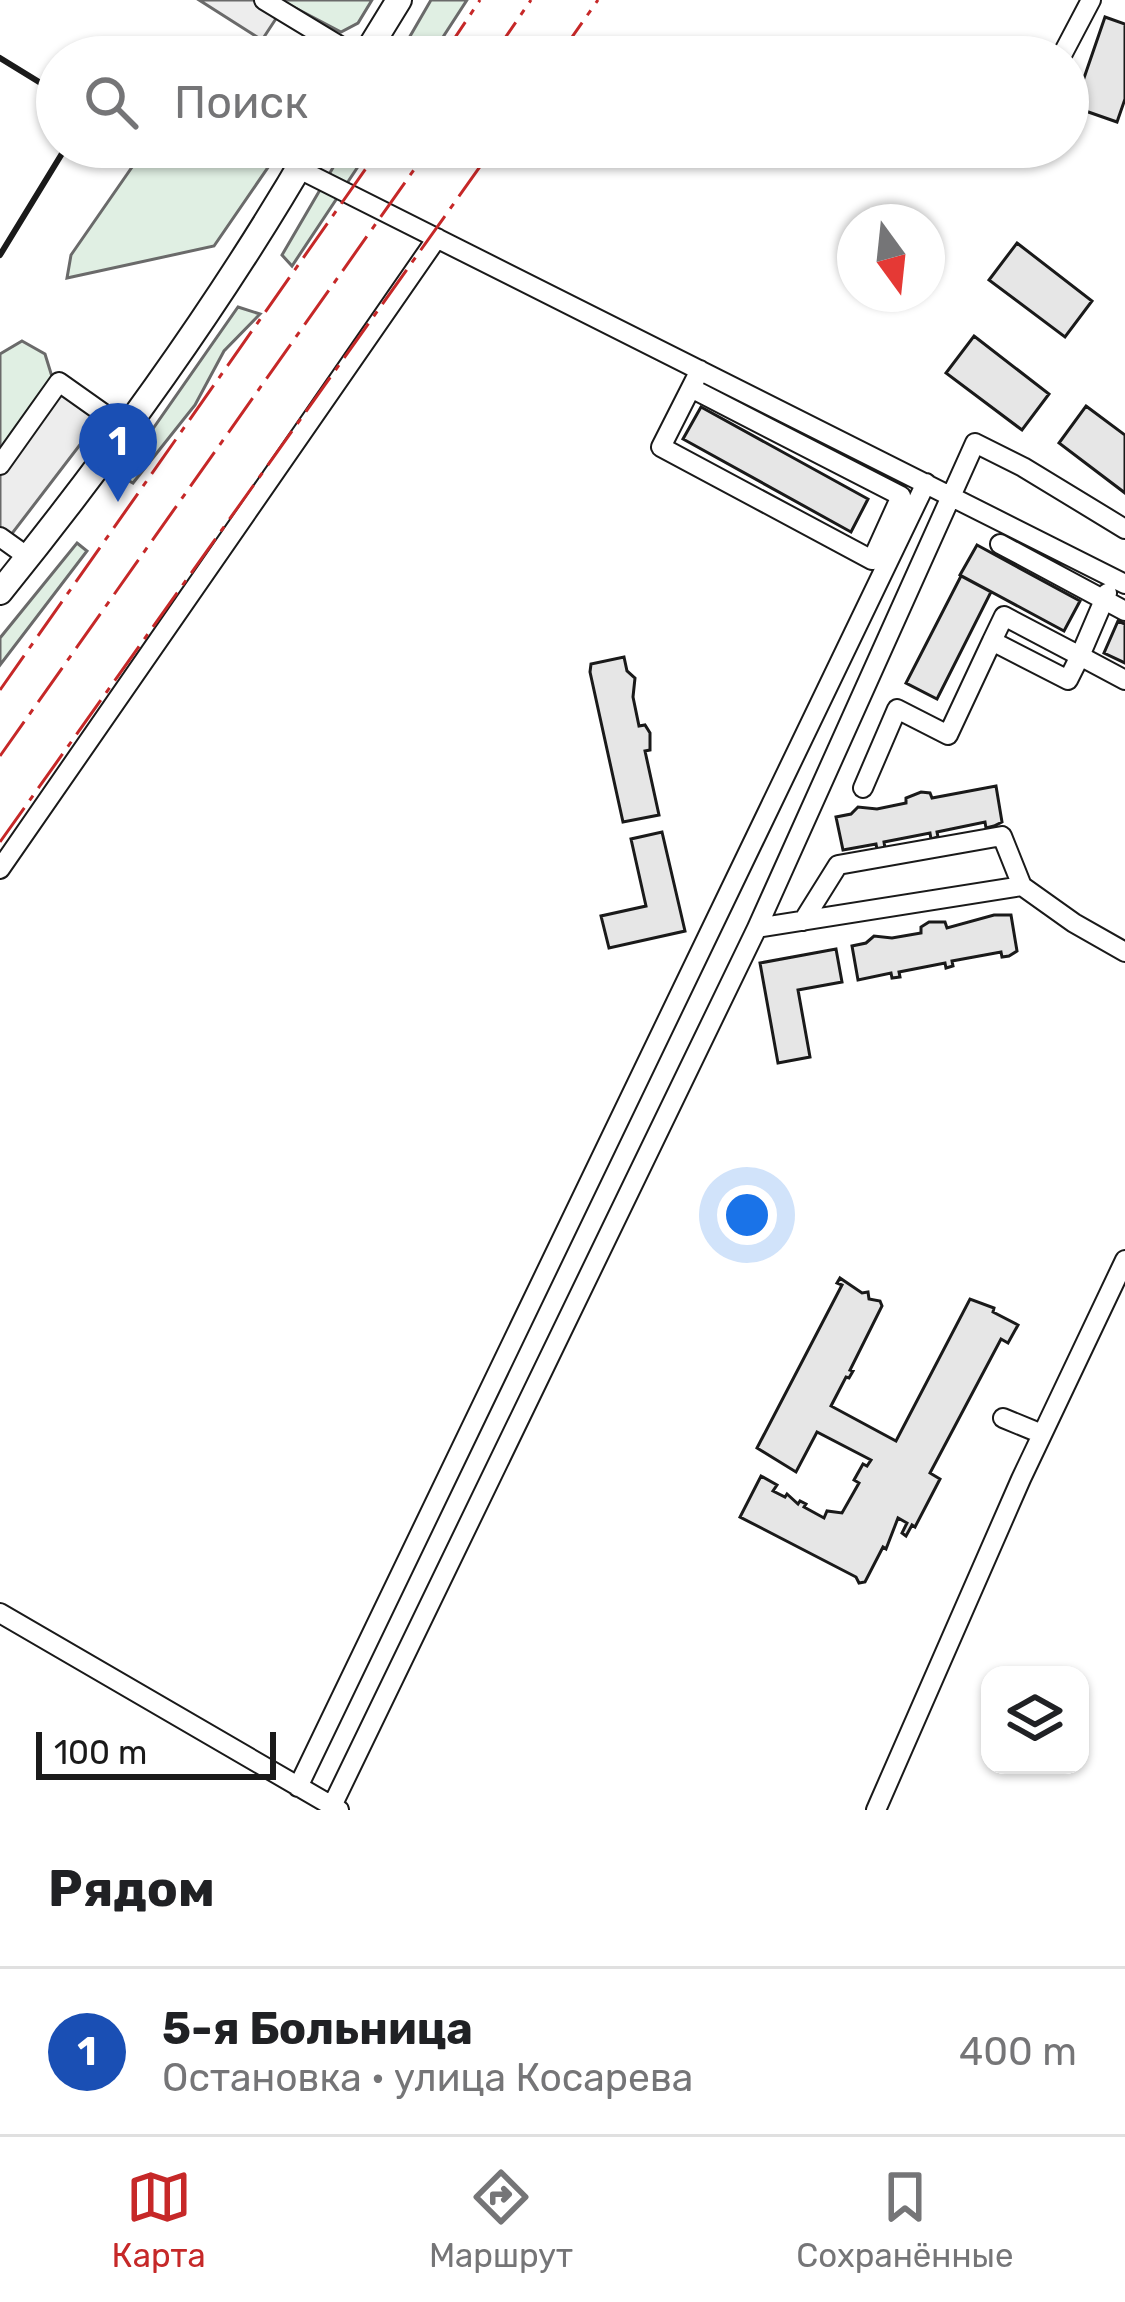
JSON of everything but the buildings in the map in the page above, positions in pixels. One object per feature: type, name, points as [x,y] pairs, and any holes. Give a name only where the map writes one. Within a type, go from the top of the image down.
[{"type":"main road","points":[[375,36],[399,0]]},
{"type":"main road","points":[[10,572],[124,428],[249,249],[299,168]]},
{"type":"lane","points":[[264,0],[325,36]]},
{"type":"lane","points":[[1072,36],[1091,0]]},
{"type":"lane","points":[[322,168],[437,238],[695,379],[901,496],[872,560],[661,447],[695,379]]},
{"type":"lane","points":[[0,869],[437,238]]},
{"type":"lane","points":[[695,379],[926,483],[1119,581],[1104,601],[1068,680],[992,641]]},
{"type":"lane","points":[[0,465],[59,382],[124,428]]},
{"type":"lane","points":[[0,1613],[336,1808],[758,928],[974,443],[1024,467],[1125,529]]},
{"type":"lane","points":[[298,1786],[926,483]]},
{"type":"lane","points":[[0,537],[10,572]]},
{"type":"lane","points":[[1000,544],[1125,611]]},
{"type":"lane","points":[[863,788],[897,709],[948,735],[1004,616],[1125,680]]},
{"type":"lane","points":[[803,921],[838,865],[1002,836],[1022,886],[1125,952]]},
{"type":"lane","points":[[758,928],[1022,886]]},
{"type":"lane","points":[[876,1810],[1125,1259]]},
{"type":"lane","points":[[1003,1418],[1042,1434]]},
{"type":"green space","points":[[280,0],[372,0],[358,23],[341,32]]},
{"type":"green space","points":[[431,0],[467,0],[444,36],[410,36]]},
{"type":"green space","points":[[131,168],[268,168],[214,246],[67,278],[71,255]]},
{"type":"green space","points":[[333,168],[357,168],[292,266],[282,255]]},
{"type":"green space","points":[[238,307],[260,314],[224,351],[195,405],[133,483],[120,476]]},
{"type":"green space","points":[[22,341],[45,354],[58,396],[0,478],[0,354]]},
{"type":"green space","points":[[77,543],[87,551],[0,665],[0,638]]},
{"type":"shaded area","points":[[199,0],[264,0],[281,11],[265,36],[256,36]]},
{"type":"shaded area","points":[[61,385],[102,416],[4,544],[0,541],[0,464]]},
{"type":"wall","points":[[0,58],[36,80]]},
{"type":"wall","points":[[0,255],[53,168]]},
{"type":"power","points":[[456,36],[480,0]]},
{"type":"power","points":[[506,36],[531,0]]},
{"type":"power","points":[[573,36],[598,0]]},
{"type":"power","points":[[0,690],[366,168]]},
{"type":"power","points":[[0,756],[415,168]]},
{"type":"power","points":[[0,842],[479,168]]},
{"type":"place","name":"5-я Больница","points":[[118,502]]}]
